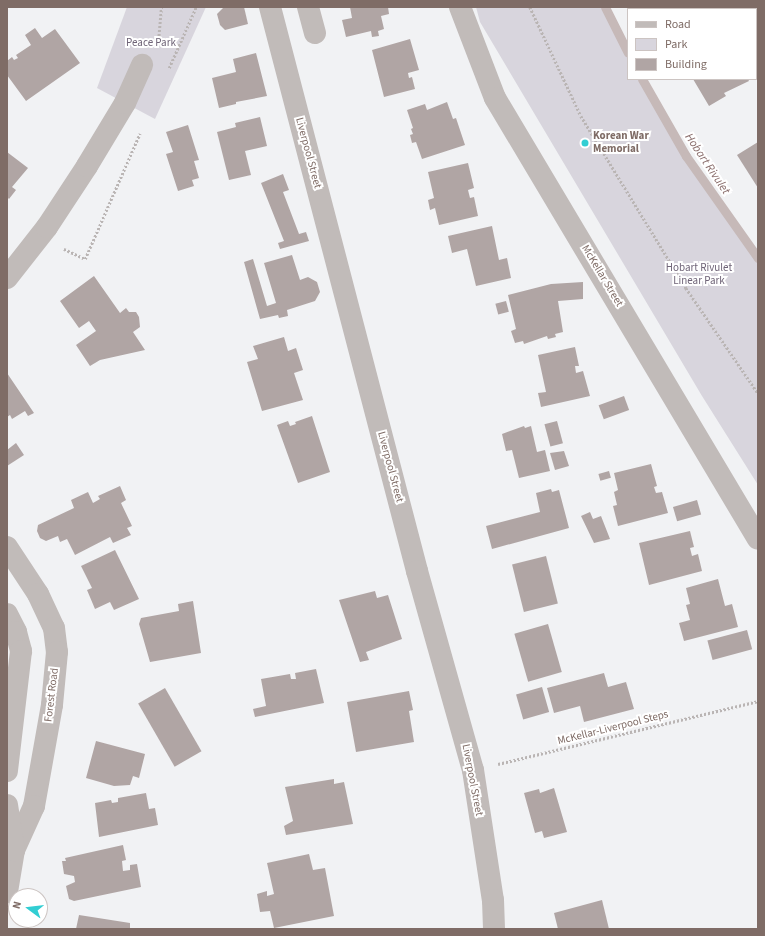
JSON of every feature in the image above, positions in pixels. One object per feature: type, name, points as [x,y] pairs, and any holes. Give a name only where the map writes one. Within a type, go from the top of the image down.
[{"type":"street","name":"Liverpool Street","points":[[270,7],[417,571],[473,770],[493,900],[494,929]]},
{"type":"street","points":[[308,7],[315,33]]},
{"type":"street","name":"McKellar Street","points":[[460,7],[495,98],[758,539]]},
{"type":"street","points":[[7,278],[47,227],[125,103],[142,65]]},
{"type":"street","name":"Forest Road","points":[[7,547],[38,594],[54,628],[57,652],[52,705],[34,806],[14,850],[7,892]]},
{"type":"street","points":[[7,771],[21,651],[16,632],[8,617]]},
{"type":"street","name":"Forest Road","points":[[7,805],[14,850]]},
{"type":"path","points":[[160,51],[161,7]]},
{"type":"path","points":[[530,7],[581,116],[686,288],[758,393]]},
{"type":"path","name":"McKellar-Liverpool Steps","points":[[473,770],[758,701]]},
{"type":"green space","name":"Peace Park","points":[[127,7],[206,7],[155,119],[97,88]]},
{"type":"green space","name":"Hobart Rivulet Linear Park","points":[[476,7],[605,7],[627,51],[627,80],[643,80],[686,156],[758,258],[758,485],[702,396],[480,22]]},
{"type":"building","points":[[224,7],[244,7],[248,24],[225,30],[220,25],[217,14]]},
{"type":"building","points":[[350,7],[388,7],[389,14],[381,16],[384,29],[378,31],[379,36],[372,37],[371,31],[346,37],[342,20],[352,18]]},
{"type":"building","points":[[673,7],[719,7],[719,8]]},
{"type":"building","points":[[745,7],[758,7],[758,61],[757,8]]},
{"type":"building","points":[[35,28],[42,38],[55,29],[80,63],[26,101],[7,75],[7,61],[12,57],[14,60],[18,58],[16,55],[31,45],[25,35]]},
{"type":"building","points":[[410,39],[419,70],[408,73],[409,78],[412,77],[415,89],[384,97],[372,50]]},
{"type":"building","points":[[256,53],[267,96],[236,102],[236,104],[219,108],[212,78],[236,72],[233,59]]},
{"type":"building","points":[[694,80],[748,80],[724,93],[726,96],[709,106]]},
{"type":"building","points":[[447,102],[453,119],[456,118],[465,145],[422,159],[416,142],[412,143],[410,135],[413,134],[411,129],[413,128],[407,110],[425,104],[427,110]]},
{"type":"building","points":[[260,117],[267,146],[245,151],[251,175],[229,180],[217,132],[236,127],[235,123]]},
{"type":"building","points":[[188,125],[199,160],[194,161],[199,178],[192,180],[194,186],[178,191],[166,154],[173,152],[166,132]]},
{"type":"building","points":[[758,142],[758,188],[737,155]]},
{"type":"building","points":[[7,152],[28,168],[12,187],[16,190],[9,199],[7,197]]},
{"type":"building","points":[[468,163],[474,188],[468,190],[470,198],[474,197],[478,216],[439,225],[435,208],[430,210],[428,200],[434,198],[428,172]]},
{"type":"building","points":[[283,174],[289,190],[283,192],[299,234],[306,232],[309,241],[280,249],[278,243],[284,241],[261,183]]},
{"type":"building","points":[[492,226],[499,260],[507,258],[511,278],[476,286],[467,249],[452,253],[448,236]]},
{"type":"building","points":[[292,255],[300,280],[308,277],[317,282],[320,292],[315,301],[287,310],[288,316],[279,318],[278,315],[260,319],[244,262],[253,259],[267,306],[276,303],[264,263]]},
{"type":"building","points":[[94,276],[120,313],[126,308],[129,312],[136,312],[139,317],[140,327],[133,332],[145,350],[100,360],[90,366],[76,345],[96,331],[89,321],[79,328],[60,301]]},
{"type":"building","points":[[583,282],[583,299],[558,301],[563,332],[555,334],[556,337],[548,339],[547,336],[524,344],[523,341],[515,343],[511,331],[516,329],[508,295],[551,284]]},
{"type":"building","points":[[506,301],[509,312],[498,314],[495,304]]},
{"type":"building","points":[[284,337],[288,351],[296,348],[303,370],[294,373],[303,400],[262,411],[247,362],[258,359],[253,346]]},
{"type":"building","points":[[575,347],[579,366],[575,366],[576,373],[583,371],[590,396],[541,407],[538,393],[546,392],[538,355]]},
{"type":"building","points":[[7,373],[34,413],[28,416],[25,411],[12,419],[10,415],[7,417]]},
{"type":"building","points":[[624,396],[629,410],[604,419],[599,405]]},
{"type":"building","points":[[312,416],[330,472],[298,483],[277,425],[288,421],[290,426],[296,424],[295,422]]},
{"type":"building","points":[[557,421],[563,443],[550,447],[544,424]]},
{"type":"building","points":[[524,426],[525,428],[531,426],[537,452],[545,450],[550,471],[519,478],[512,450],[506,451],[502,434]]},
{"type":"building","points":[[16,443],[24,455],[7,466],[7,450]]},
{"type":"building","points":[[564,451],[569,466],[555,470],[550,453]]},
{"type":"building","points":[[651,464],[657,486],[654,487],[656,493],[662,492],[668,513],[618,526],[613,506],[617,505],[614,492],[618,490],[614,473]]},
{"type":"building","points":[[609,471],[611,478],[600,481],[598,474]]},
{"type":"building","points":[[120,486],[126,500],[121,503],[132,526],[127,528],[131,535],[113,543],[110,537],[75,555],[67,539],[60,542],[58,536],[46,541],[40,538],[37,531],[38,525],[74,508],[71,500],[88,492],[93,503],[100,499],[98,496]]},
{"type":"building","points":[[551,489],[552,492],[559,490],[569,528],[492,549],[486,526],[540,512],[536,493]]},
{"type":"building","points":[[697,500],[701,514],[677,521],[673,507]]},
{"type":"building","points":[[590,512],[593,519],[601,516],[610,539],[594,543],[581,516]]},
{"type":"building","points":[[690,531],[694,547],[690,548],[692,556],[698,554],[702,571],[649,585],[639,543]]},
{"type":"building","points":[[115,550],[139,599],[114,610],[110,602],[95,609],[87,590],[92,588],[81,566]]},
{"type":"building","points":[[546,556],[558,604],[524,612],[512,564]]},
{"type":"building","points":[[718,579],[725,606],[732,604],[738,627],[684,641],[679,623],[690,620],[686,605],[690,604],[686,588]]},
{"type":"building","points":[[375,591],[377,598],[388,595],[402,639],[366,652],[369,660],[360,662],[339,600]]},
{"type":"building","points":[[193,601],[201,653],[150,662],[139,624],[141,618],[179,611],[178,604]]},
{"type":"building","points":[[548,624],[562,672],[528,682],[514,634]]},
{"type":"building","points":[[747,630],[752,649],[713,660],[707,641]]},
{"type":"building","points":[[316,669],[324,703],[255,717],[253,709],[266,706],[261,679],[290,674],[291,679],[296,679],[295,673]]},
{"type":"building","points":[[604,673],[608,687],[626,682],[634,709],[584,722],[580,706],[554,713],[547,688]]},
{"type":"building","points":[[542,687],[549,712],[523,719],[516,694]]},
{"type":"building","points":[[165,688],[202,751],[175,767],[138,704]]},
{"type":"building","points":[[409,691],[413,710],[409,711],[414,742],[356,752],[347,702]]},
{"type":"building","points":[[96,741],[145,754],[139,778],[133,776],[130,785],[114,786],[86,778]]},
{"type":"building","points":[[334,779],[334,784],[344,782],[353,824],[286,835],[284,826],[293,821],[285,787]]},
{"type":"building","points":[[554,788],[567,832],[544,838],[542,831],[535,833],[524,793],[539,789],[540,793]]},
{"type":"building","points":[[146,793],[149,809],[155,808],[158,825],[99,837],[95,803],[111,800],[112,803],[118,802],[118,798]]},
{"type":"building","points":[[123,845],[126,860],[122,861],[123,871],[130,870],[130,865],[137,864],[141,887],[74,901],[69,899],[66,886],[75,882],[74,876],[64,874],[62,861],[66,861],[65,858]]},
{"type":"building","points":[[309,854],[313,870],[325,868],[334,916],[274,928],[270,911],[260,912],[257,894],[267,891],[267,896],[274,894],[267,863]]},
{"type":"building","points":[[602,900],[609,929],[558,929],[554,913]]},
{"type":"building","points":[[79,915],[130,923],[130,929],[76,929]]},
{"type":"waterway","name":"Hobart Rivulet","points":[[605,7],[627,51]]},
{"type":"waterway","name":"Hobart Rivulet","points":[[643,80],[686,156],[758,258]]},
{"type":"place","name":"Korean War Memorial","points":[[585,143]]}]
